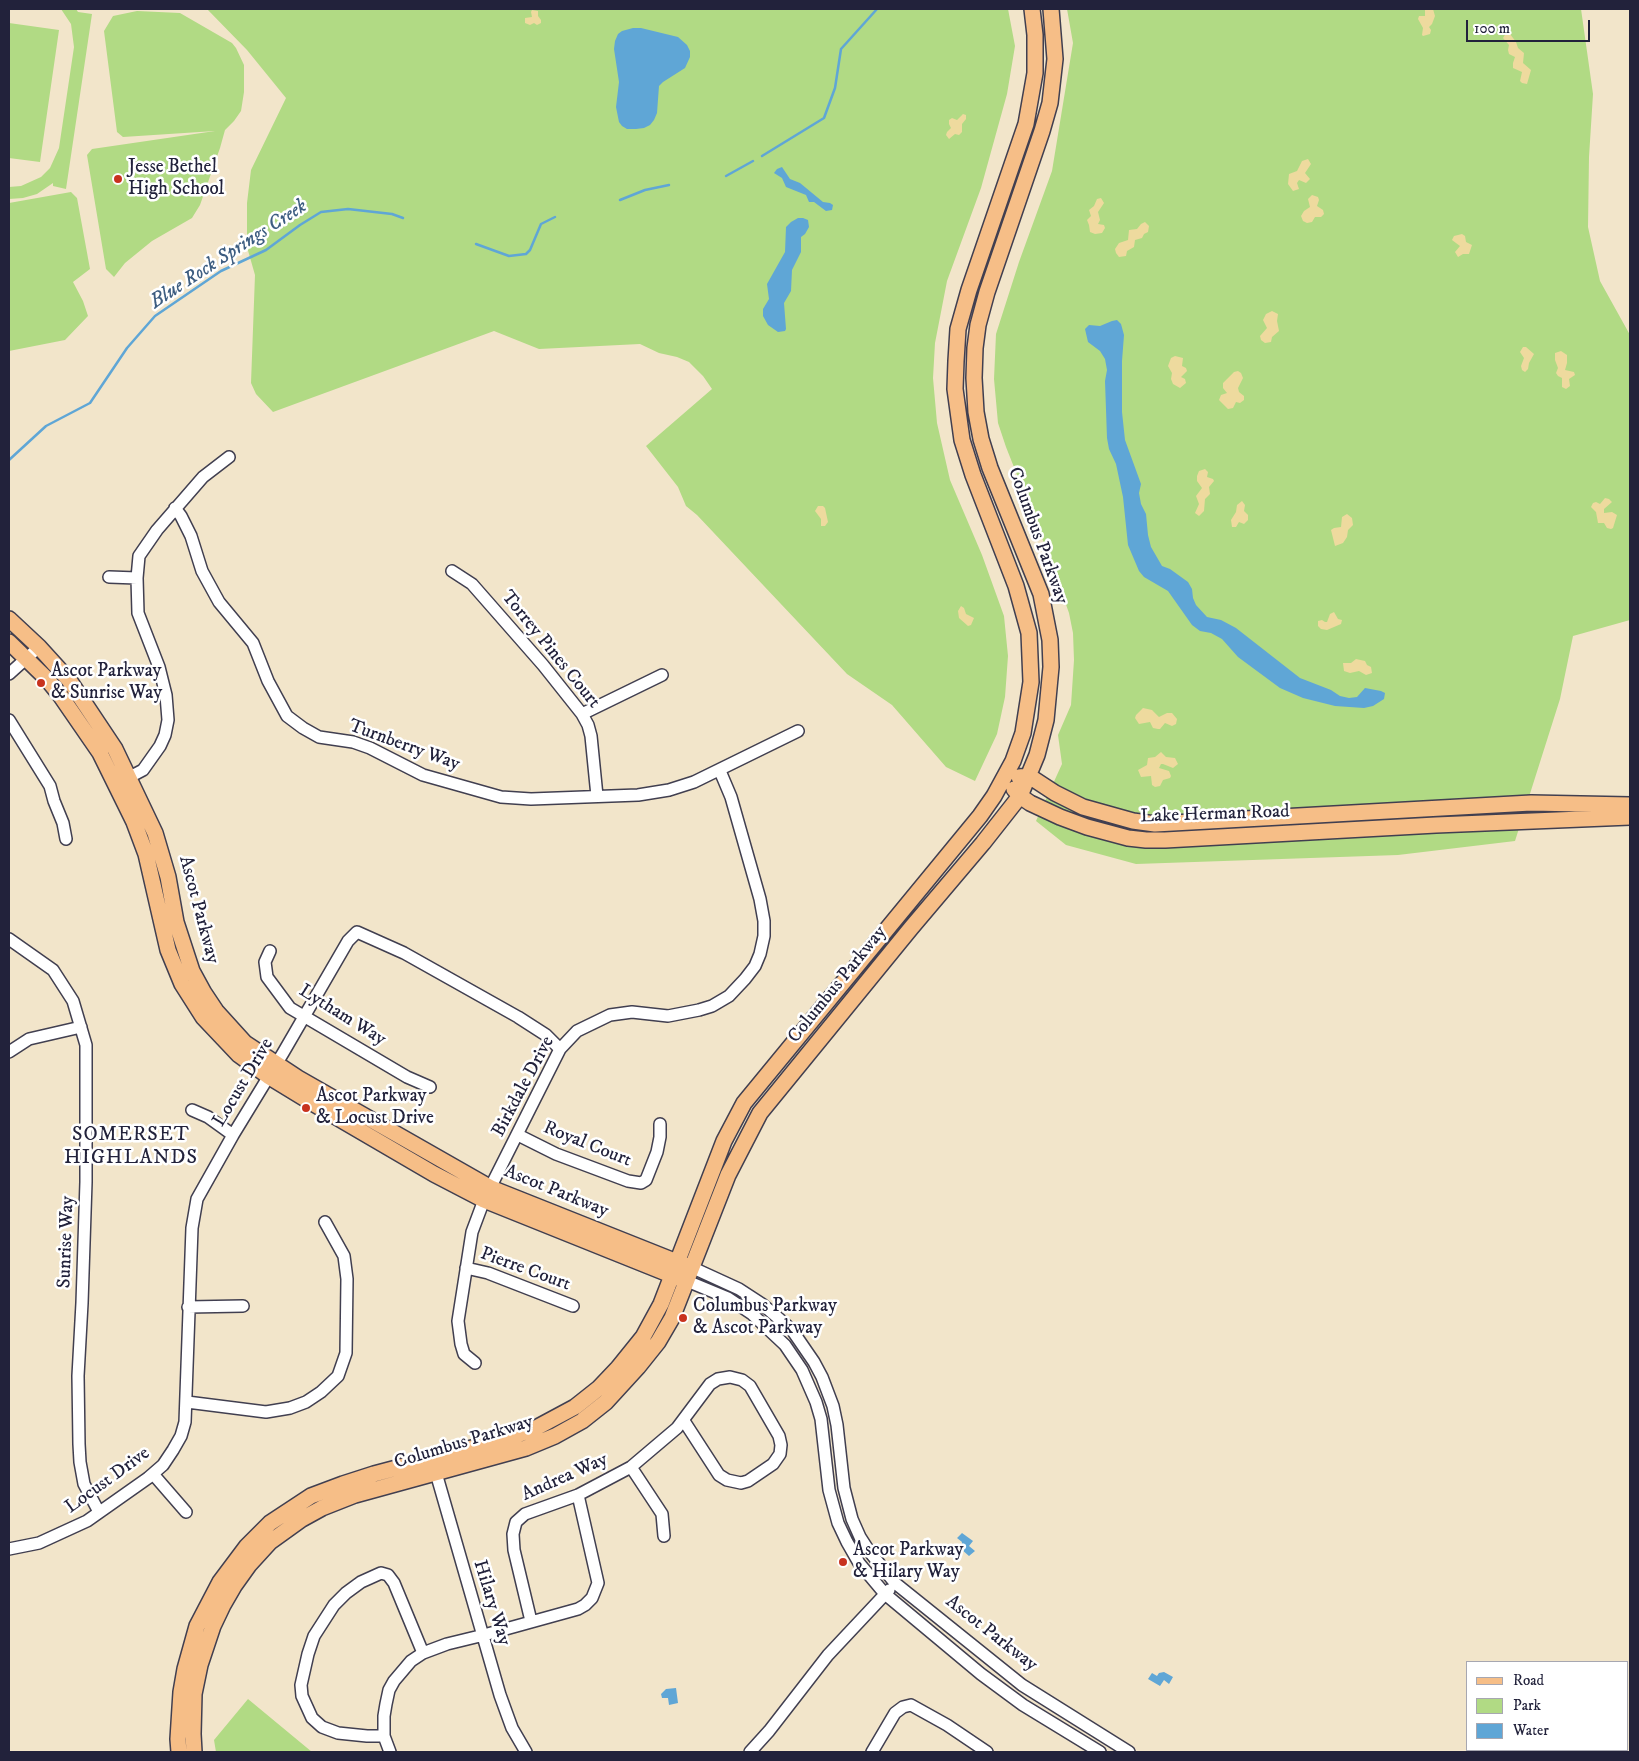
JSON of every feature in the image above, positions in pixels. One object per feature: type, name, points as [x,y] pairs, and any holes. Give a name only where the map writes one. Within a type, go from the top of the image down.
[{"type":"main road","name":"Columbus Parkway","points":[[682,1272],[724,1141],[744,1103],[980,816],[1005,778],[1023,733],[1028,711],[1031,682],[1028,633],[1016,586],[973,475],[962,440],[955,389],[958,329],[969,290],[1026,124],[1035,73],[1035,35],[1032,9]]},
{"type":"main road","name":"Columbus Parkway","points":[[194,1752],[194,1694],[200,1665],[213,1626],[223,1605],[249,1565],[270,1542],[302,1519],[322,1508],[534,1429],[555,1419],[599,1388],[643,1337],[661,1304],[682,1272],[728,1174],[760,1113],[1020,796],[1037,755],[1046,720],[1051,667],[1050,640],[1041,594],[990,468],[981,440],[976,404],[974,358],[978,325],[987,292],[1042,132],[1050,103],[1055,59],[1051,9]]},
{"type":"main road","name":"Ascot Parkway","points":[[9,619],[39,647],[69,680],[115,749],[134,822],[146,854],[168,950],[182,984],[197,1009],[214,1030],[239,1055],[272,1070],[434,1174],[682,1272]]},
{"type":"main road","name":"Ascot Parkway","points":[[9,642],[60,694],[100,753],[122,780]]},
{"type":"main road","points":[[1005,778],[1028,776]]},
{"type":"main road","name":"Lake Herman Road","points":[[1028,776],[1054,793],[1082,807],[1133,821],[1155,824],[1521,803],[1630,805]]},
{"type":"main road","name":"Lake Herman Road","points":[[1005,778],[1020,796],[1030,803],[1060,817],[1087,827],[1128,838],[1146,840],[1630,817]]},
{"type":"main road","name":"Columbus Parkway","points":[[179,1752],[181,1692],[185,1669],[197,1626],[220,1582],[247,1546],[270,1523],[312,1496],[374,1474],[434,1467]]},
{"type":"street","points":[[122,780],[143,770],[160,746],[168,720],[166,695],[159,666],[138,613],[137,578],[139,556],[157,530],[203,477],[229,457]]},
{"type":"street","name":"Turnberry Way","points":[[175,508],[191,536],[202,572],[219,602],[253,643],[268,681],[286,716],[319,736],[353,742],[370,748],[423,775],[500,797],[531,799],[638,795],[669,790],[694,782],[720,771],[798,730]]},
{"type":"street","name":"Torrey Pines Court","points":[[452,570],[472,584],[543,665],[582,714],[591,736],[596,796]]},
{"type":"street","points":[[109,576],[137,578]]},
{"type":"street","points":[[9,674],[39,647]]},
{"type":"street","points":[[582,714],[662,676]]},
{"type":"street","points":[[9,720],[13,736],[50,786],[63,823],[66,839]]},
{"type":"street","name":"Birkdale Drive","points":[[475,1363],[464,1354],[458,1334],[458,1321],[472,1232],[488,1194],[560,1050],[577,1031],[610,1015],[632,1012],[668,1016],[712,1006],[729,996],[754,966],[760,954],[764,936],[764,921],[760,899],[731,797],[720,771]]},
{"type":"street","name":"Locust Drive","points":[[9,1549],[38,1543],[87,1521],[163,1465],[181,1436],[185,1422],[192,1228],[197,1199],[348,940],[357,932],[404,953],[518,1017],[546,1035],[560,1050]]},
{"type":"street","name":"Sunrise Way","points":[[9,939],[53,970],[73,1001],[86,1045],[86,1200],[78,1376],[80,1462],[84,1484],[99,1512]]},
{"type":"street","name":"Lytham Way","points":[[270,951],[265,962],[267,977],[290,1008],[408,1077],[430,1087]]},
{"type":"street","points":[[9,1052],[29,1039],[81,1027]]},
{"type":"street","points":[[192,1110],[208,1117],[233,1135]]},
{"type":"street","name":"Royal Court","points":[[518,1135],[556,1154],[628,1181],[641,1183],[646,1180],[657,1152],[660,1124]]},
{"type":"street","points":[[186,1402],[266,1412],[290,1408],[306,1402],[321,1392],[338,1376],[346,1353],[348,1279],[344,1256],[325,1222]]},
{"type":"street","name":"Pierre Court","points":[[466,1268],[488,1273],[573,1306]]},
{"type":"street","name":"Ascot Parkway","points":[[682,1272],[740,1289],[762,1304],[792,1330],[814,1362],[833,1406],[844,1488],[852,1519],[869,1551],[895,1583],[1022,1685],[1124,1751]]},
{"type":"street","name":"Ascot Parkway","points":[[682,1272],[752,1314],[785,1345],[802,1370],[821,1419],[829,1490],[838,1523],[859,1563],[885,1594],[982,1674],[1023,1705],[1100,1752]]},
{"type":"street","points":[[188,1307],[243,1306]]},
{"type":"street","name":"Andrea Way","points":[[531,1621],[514,1550],[513,1534],[516,1522],[525,1514],[578,1496],[632,1467],[684,1421],[710,1384],[724,1378],[736,1377],[750,1386],[774,1426],[781,1445],[780,1454],[773,1464],[748,1481],[741,1483],[727,1480],[719,1474],[684,1421]]},
{"type":"street","name":"Hilary Way","points":[[434,1467],[452,1534],[506,1711],[512,1728],[526,1752]]},
{"type":"street","points":[[632,1467],[662,1514],[664,1536]]},
{"type":"street","points":[[153,1474],[186,1512]]},
{"type":"street","points":[[390,1752],[384,1736],[384,1716],[389,1690],[402,1669],[411,1661],[423,1653],[447,1644],[578,1609],[589,1602],[598,1583],[578,1496]]},
{"type":"street","points":[[384,1736],[338,1733],[322,1727],[312,1718],[302,1696],[302,1685],[308,1654],[314,1636],[334,1606],[346,1593],[381,1572],[388,1575],[394,1583],[423,1653]]},
{"type":"street","points":[[750,1752],[828,1655],[895,1583]]},
{"type":"street","points":[[872,1752],[895,1713],[903,1707],[911,1705],[987,1752]]},
{"type":"green space","points":[[61,9],[76,9],[78,12],[92,14],[66,189],[53,186],[53,183],[37,194],[9,199],[9,187],[21,186],[41,177],[50,168],[59,148],[74,47],[71,24]]},
{"type":"green space","points":[[207,9],[1008,9],[1015,46],[1007,94],[981,188],[947,281],[935,343],[933,378],[937,423],[950,480],[982,555],[1004,616],[1008,656],[1005,697],[997,734],[975,781],[946,767],[892,705],[847,674],[697,515],[686,506],[678,487],[646,446],[712,389],[703,376],[689,362],[659,353],[640,344],[539,349],[494,331],[273,412],[256,394],[251,383],[255,275],[247,247],[247,203],[251,170],[286,98],[247,50]]},
{"type":"green space","points":[[1067,9],[1581,9],[1593,94],[1589,157],[1588,227],[1600,281],[1630,335],[1630,620],[1573,636],[1560,699],[1515,841],[1398,855],[1136,864],[1066,845],[1036,821],[1062,764],[1058,735],[1071,705],[1074,660],[1073,633],[1069,613],[1044,543],[998,423],[994,379],[996,334],[1019,262],[1052,171],[1073,43]]},
{"type":"green space","points":[[137,11],[180,13],[232,43],[244,65],[244,92],[241,111],[225,130],[200,205],[192,218],[152,241],[125,263],[114,277],[106,269],[87,155],[92,149],[215,131],[123,137],[117,132],[104,31],[113,16]]},
{"type":"green space","points":[[9,23],[59,30],[40,162],[9,158]]},
{"type":"green space","points":[[71,192],[77,198],[90,269],[73,282],[88,316],[65,340],[9,351],[9,203]]},
{"type":"green space","points":[[248,1699],[312,1752],[216,1752],[214,1740]]},
{"type":"sand","points":[[1425,9],[1433,9],[1435,16],[1429,27],[1431,30],[1430,34],[1423,36],[1423,28],[1418,19],[1419,16],[1425,16]]},
{"type":"sand","points":[[532,10],[538,11],[538,16],[541,20],[541,23],[537,25],[525,23],[525,18],[532,17]]},
{"type":"sand","points":[[1506,33],[1510,34],[1518,48],[1524,53],[1523,63],[1531,70],[1527,84],[1520,81],[1522,72],[1513,68],[1515,57],[1509,54],[1509,45],[1503,38]]},
{"type":"sand","points":[[963,114],[966,115],[966,119],[962,124],[962,132],[959,135],[955,134],[949,139],[946,135],[951,128],[949,120],[952,118],[957,120]]},
{"type":"sand","points":[[1308,159],[1311,164],[1305,173],[1310,179],[1306,183],[1299,180],[1297,183],[1299,189],[1293,191],[1288,184],[1289,174],[1297,171],[1302,161]]},
{"type":"sand","points":[[1312,195],[1318,197],[1317,206],[1323,210],[1324,214],[1321,217],[1315,217],[1312,222],[1307,223],[1303,221],[1301,216],[1310,207],[1308,199]]},
{"type":"sand","points":[[1101,198],[1104,203],[1098,212],[1100,220],[1098,224],[1104,225],[1105,228],[1102,233],[1095,234],[1090,232],[1087,220],[1091,216],[1089,210],[1094,206],[1097,199]]},
{"type":"sand","points":[[1145,222],[1149,226],[1148,232],[1142,238],[1135,240],[1134,247],[1127,251],[1126,256],[1119,257],[1115,249],[1119,243],[1128,240],[1129,230],[1137,229]]},
{"type":"sand","points":[[1462,234],[1465,236],[1466,242],[1472,245],[1469,254],[1463,254],[1458,257],[1455,252],[1460,246],[1452,240],[1454,236]]},
{"type":"sand","points":[[1272,311],[1278,314],[1279,331],[1272,337],[1271,342],[1265,343],[1261,340],[1260,336],[1267,328],[1263,320],[1266,314]]},
{"type":"sand","points":[[1523,347],[1526,347],[1534,354],[1525,372],[1521,366],[1524,358],[1520,352]]},
{"type":"sand","points":[[1561,351],[1567,355],[1565,370],[1574,372],[1575,375],[1569,379],[1570,386],[1566,389],[1562,387],[1562,378],[1556,373],[1558,368],[1555,353]]},
{"type":"sand","points":[[1175,356],[1183,358],[1182,366],[1187,371],[1181,377],[1185,379],[1186,383],[1180,388],[1173,384],[1171,379],[1172,373],[1168,366],[1171,358]]},
{"type":"sand","points":[[1238,371],[1243,378],[1238,388],[1239,392],[1244,396],[1244,400],[1240,403],[1236,402],[1233,408],[1228,409],[1219,400],[1221,395],[1227,393],[1223,388],[1223,383],[1234,372]]},
{"type":"sand","points":[[1205,469],[1208,472],[1207,477],[1214,481],[1209,487],[1210,494],[1205,499],[1204,511],[1199,516],[1195,513],[1199,504],[1196,496],[1202,488],[1197,481],[1197,476],[1199,471]]},
{"type":"sand","points":[[1605,498],[1612,502],[1604,509],[1604,513],[1612,512],[1617,515],[1611,529],[1607,528],[1604,523],[1598,523],[1596,512],[1591,507],[1596,502],[1600,504]]},
{"type":"sand","points":[[1242,501],[1245,505],[1244,511],[1248,515],[1248,520],[1244,524],[1239,522],[1236,527],[1232,527],[1231,520],[1236,512],[1237,505]]},
{"type":"sand","points":[[818,506],[825,508],[828,522],[825,526],[821,526],[821,519],[815,511]]},
{"type":"sand","points":[[1347,514],[1352,518],[1353,525],[1348,530],[1347,537],[1343,543],[1335,546],[1331,530],[1341,527],[1342,517]]},
{"type":"sand","points":[[961,606],[966,614],[974,618],[971,625],[968,626],[959,618],[958,611]]},
{"type":"sand","points":[[1334,612],[1338,619],[1342,620],[1341,624],[1327,630],[1321,629],[1318,626],[1318,621],[1327,622],[1330,614]]},
{"type":"sand","points":[[1356,659],[1365,661],[1371,667],[1372,673],[1366,675],[1359,671],[1350,673],[1344,671],[1343,663],[1351,663]]},
{"type":"sand","points":[[1143,708],[1152,710],[1159,717],[1172,713],[1177,719],[1176,724],[1172,726],[1165,723],[1158,729],[1153,728],[1150,722],[1139,724],[1135,718]]},
{"type":"sand","points":[[1161,752],[1166,757],[1175,758],[1178,764],[1173,768],[1161,764],[1159,768],[1169,771],[1171,776],[1163,780],[1160,786],[1155,787],[1152,785],[1151,776],[1141,777],[1138,770],[1147,765],[1148,758],[1155,757]]},
{"type":"water","points":[[633,28],[641,28],[678,37],[687,45],[690,57],[685,68],[659,86],[657,113],[650,125],[644,128],[627,129],[619,122],[616,107],[619,82],[614,49],[618,34]]},
{"type":"water","points":[[782,167],[790,179],[800,183],[823,202],[833,205],[832,210],[826,211],[814,202],[809,202],[806,195],[786,187],[782,178],[774,173]]},
{"type":"water","points":[[798,218],[808,220],[809,227],[801,237],[801,252],[792,270],[791,291],[784,303],[786,329],[785,331],[778,332],[768,325],[763,316],[763,309],[769,299],[767,284],[785,252],[786,227]]},
{"type":"water","points":[[1117,320],[1121,324],[1124,335],[1122,412],[1125,440],[1141,484],[1139,493],[1141,504],[1146,514],[1151,547],[1162,566],[1170,569],[1188,582],[1196,605],[1207,617],[1221,620],[1236,628],[1300,678],[1331,690],[1340,696],[1357,697],[1365,688],[1385,693],[1384,699],[1373,706],[1364,708],[1335,706],[1303,698],[1280,688],[1238,657],[1222,639],[1211,633],[1200,631],[1192,625],[1168,591],[1144,577],[1139,571],[1128,545],[1123,497],[1116,464],[1109,449],[1107,438],[1105,381],[1107,370],[1105,359],[1100,351],[1088,342],[1085,329],[1089,325],[1100,326]]},
{"type":"water","points":[[962,1533],[973,1541],[969,1546],[975,1551],[969,1556],[961,1549],[962,1542],[957,1538]]},
{"type":"water","points":[[1164,1672],[1173,1677],[1169,1684],[1164,1680],[1160,1686],[1148,1679],[1152,1673],[1157,1676],[1159,1673]]},
{"type":"water","points":[[676,1688],[678,1703],[669,1705],[668,1698],[662,1698],[661,1694],[666,1689]]},
{"type":"waterway","name":"Blue Rock Springs Creek","points":[[762,156],[824,118],[835,88],[841,49],[877,9]]},
{"type":"waterway","name":"Blue Rock Springs Creek","points":[[726,176],[753,161]]},
{"type":"waterway","name":"Blue Rock Springs Creek","points":[[620,200],[645,190],[669,185]]},
{"type":"waterway","name":"Blue Rock Springs Creek","points":[[9,460],[46,426],[90,403],[127,348],[155,316],[221,271],[266,250],[321,212],[348,209],[392,214],[403,218]]},
{"type":"waterway","name":"Blue Rock Springs Creek","points":[[476,244],[509,256],[526,254],[530,250],[541,224],[555,217]]},
{"type":"place","name":"Jesse Bethel High School","points":[[118,179]]},
{"type":"place","name":"Ascot Parkway & Sunrise Way","points":[[41,683]]},
{"type":"place","name":"Ascot Parkway & Locust Drive","points":[[306,1108]]},
{"type":"place","name":"Columbus Parkway & Ascot Parkway","points":[[683,1318]]},
{"type":"place","name":"Ascot Parkway & Hilary Way","points":[[843,1562]]},
{"type":"district","name":"SOMERSET HIGHLANDS","points":[[131,1148]]}]
